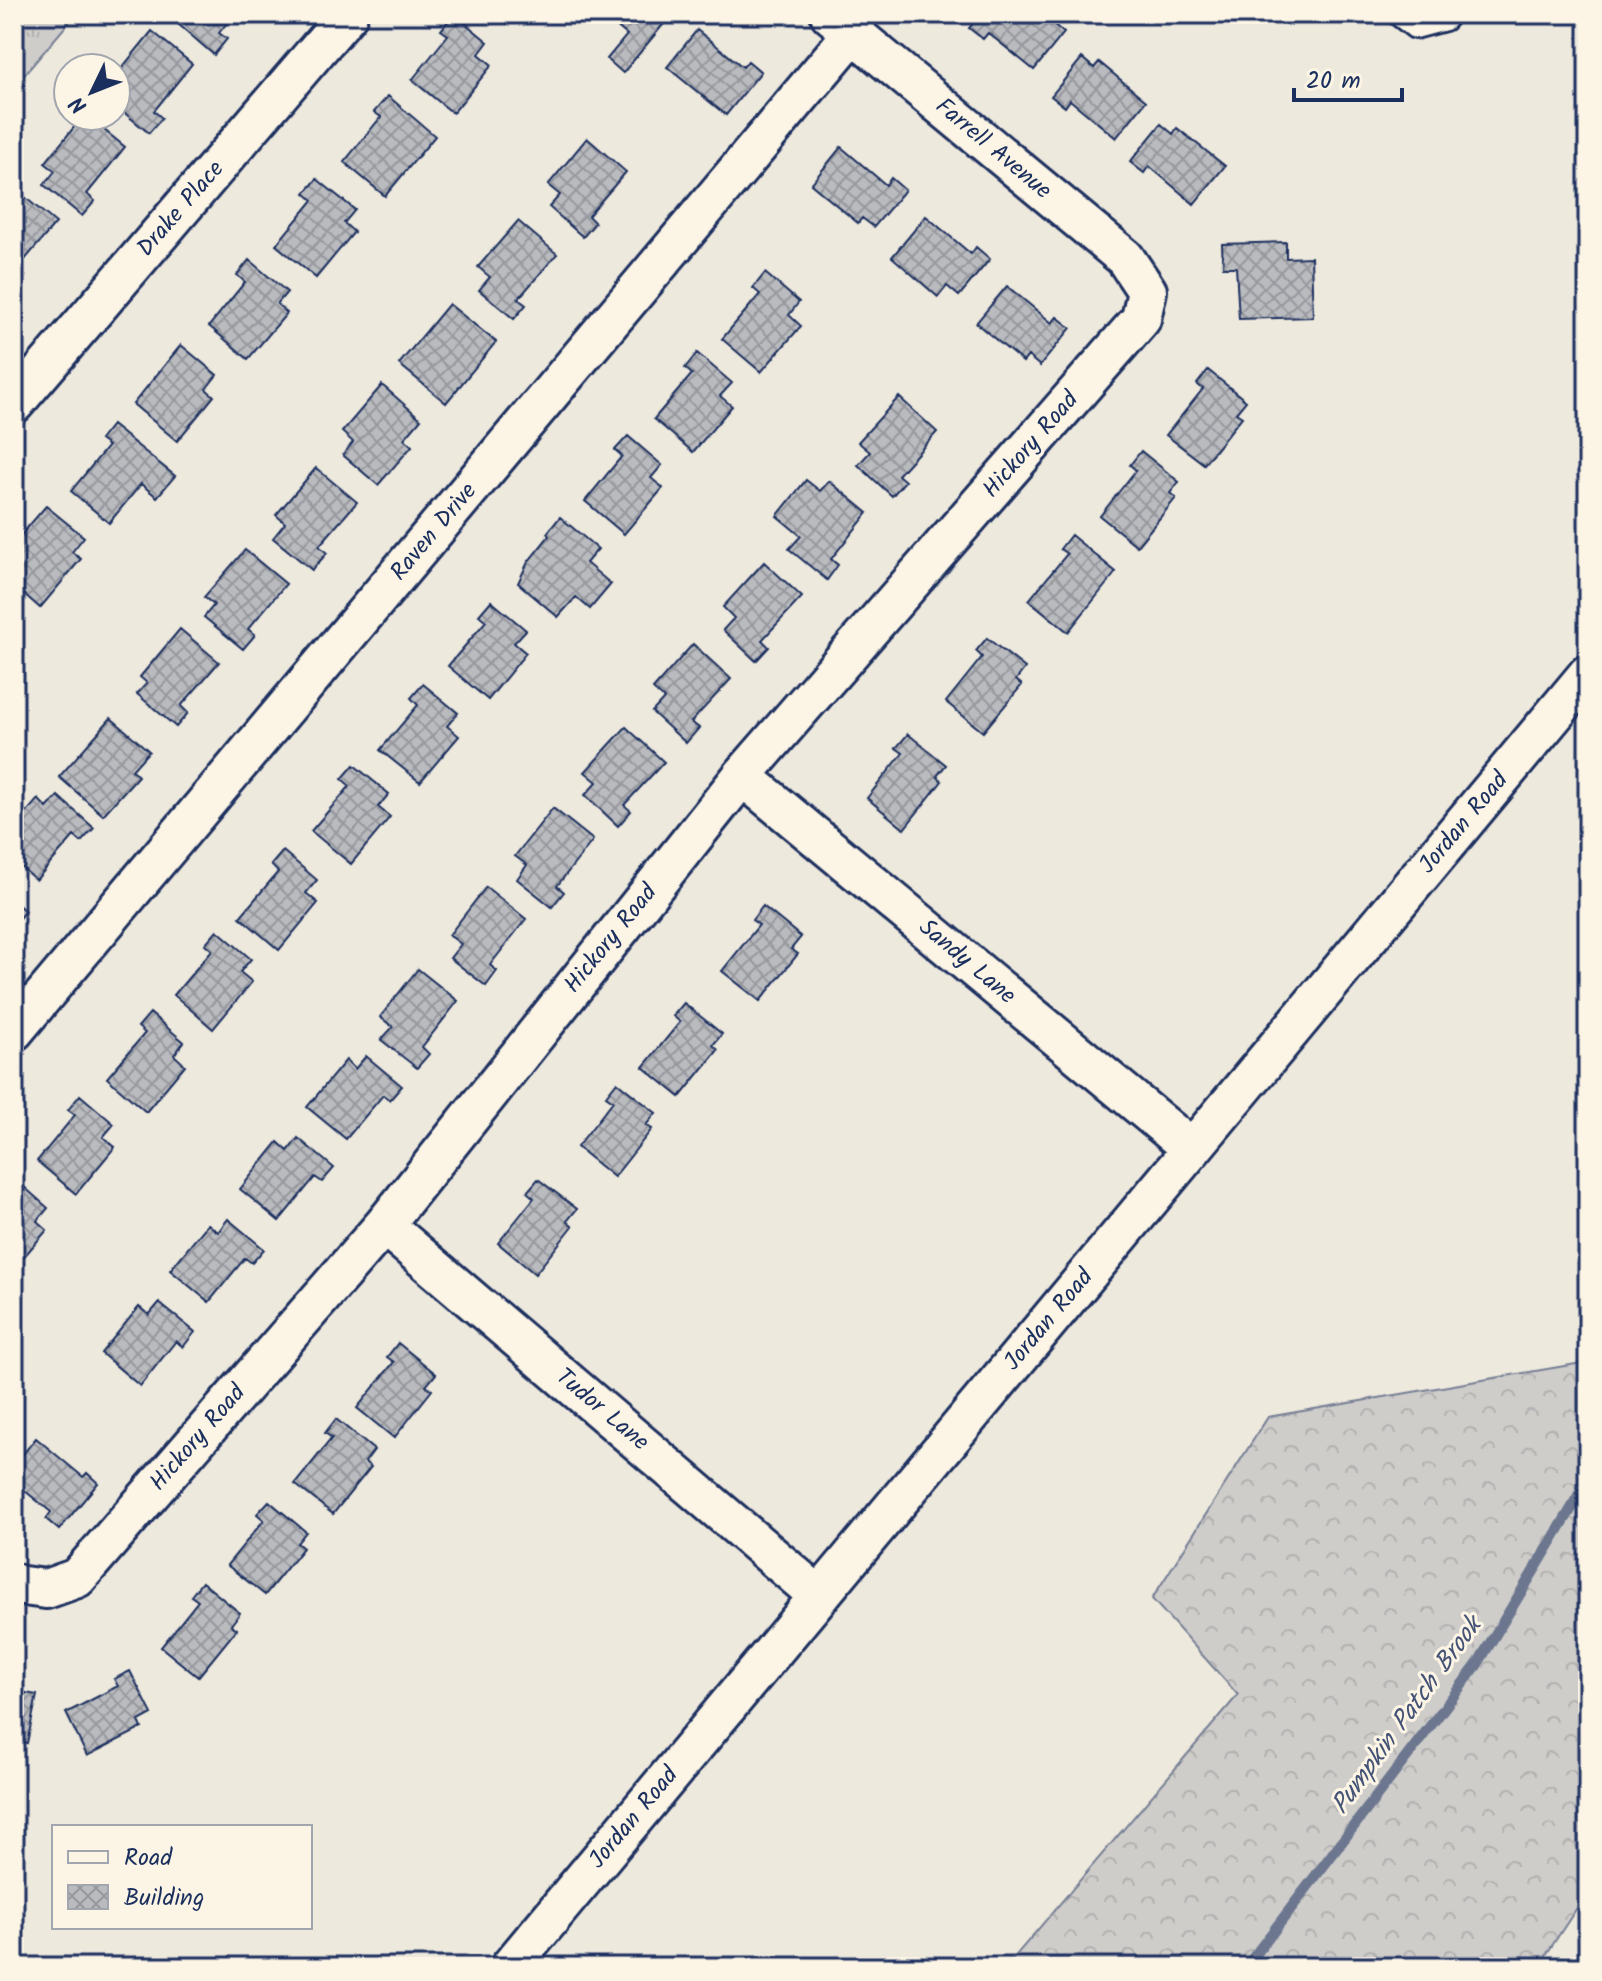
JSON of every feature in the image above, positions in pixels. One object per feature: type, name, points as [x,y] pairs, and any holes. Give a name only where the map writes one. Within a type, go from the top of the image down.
[{"type":"street","name":"Drake Place","points":[[14,404],[348,14]]},
{"type":"street","name":"Farrell Avenue","points":[[842,23],[1125,258],[1147,291]]},
{"type":"street","name":"Raven Drive","points":[[14,1031],[842,23]]},
{"type":"street","name":"Hickory Road","points":[[14,1583],[46,1589],[77,1578],[384,1225],[742,776],[1141,319],[1147,291]]},
{"type":"street","name":"Jordan Road","points":[[510,1967],[1588,674]]},
{"type":"street","name":"Sandy Lane","points":[[742,776],[1192,1149]]},
{"type":"street","name":"Tudor Lane","points":[[384,1225],[819,1596]]},
{"type":"lane","points":[[1397,14],[1415,28],[1445,20],[1450,14]]},
{"type":"green space","points":[[14,14],[76,14],[14,87]]},
{"type":"green space","points":[[1588,1362],[1588,1891],[1538,1967],[1006,1967],[1238,1695],[1152,1599],[1268,1417]]},
{"type":"building","points":[[184,14],[234,14],[219,33],[227,39],[214,55],[177,23]]},
{"type":"building","points":[[454,14],[488,42],[479,54],[492,65],[453,113],[412,80],[448,35],[441,30]]},
{"type":"building","points":[[602,14],[672,14],[623,73],[607,59],[627,35]]},
{"type":"building","points":[[981,14],[1041,14],[1064,33],[1034,70],[988,33],[983,39],[969,28]]},
{"type":"building","points":[[697,30],[743,67],[748,61],[761,72],[726,115],[667,67]]},
{"type":"building","points":[[152,31],[192,64],[154,111],[162,118],[149,133],[132,119],[132,55]]},
{"type":"building","points":[[1082,58],[1094,68],[1099,62],[1146,101],[1116,138],[1070,100],[1065,107],[1051,96]]},
{"type":"building","points":[[388,96],[435,136],[385,196],[344,162],[381,117],[374,112]]},
{"type":"building","points":[[1161,124],[1173,134],[1177,128],[1225,166],[1194,204],[1149,166],[1144,173],[1130,162]]},
{"type":"building","points":[[70,132],[107,132],[125,147],[87,194],[95,201],[82,216],[44,185],[55,171],[45,163]]},
{"type":"building","points":[[587,138],[626,172],[588,216],[595,223],[583,237],[549,207],[560,195],[548,185]]},
{"type":"building","points":[[841,147],[886,185],[891,178],[905,190],[874,227],[862,218],[858,223],[811,184]]},
{"type":"building","points":[[317,179],[355,210],[344,223],[354,232],[316,278],[276,245],[313,200],[305,193]]},
{"type":"building","points":[[15,189],[56,223],[17,269],[25,276],[14,289]]},
{"type":"building","points":[[926,216],[971,254],[976,247],[990,259],[959,296],[947,286],[938,297],[892,257]]},
{"type":"building","points":[[518,221],[557,254],[518,299],[526,305],[514,319],[479,290],[490,277],[478,267]]},
{"type":"building","points":[[1286,242],[1286,258],[1311,257],[1313,317],[1239,319],[1236,267],[1223,267],[1222,244]]},
{"type":"building","points":[[249,260],[287,292],[277,304],[287,313],[248,359],[209,326],[245,282],[237,275]]},
{"type":"building","points":[[765,273],[799,302],[789,315],[801,326],[761,372],[722,339],[760,294],[753,288]]},
{"type":"building","points":[[1007,286],[1052,323],[1057,317],[1071,328],[1040,366],[1028,356],[1023,362],[976,323]]},
{"type":"building","points":[[449,304],[496,342],[446,403],[399,364]]},
{"type":"building","points":[[181,345],[217,375],[206,389],[214,396],[177,441],[133,404]]},
{"type":"building","points":[[697,353],[732,383],[720,396],[732,406],[693,452],[654,419],[692,374],[685,368]]},
{"type":"building","points":[[1208,370],[1246,401],[1236,413],[1242,417],[1204,464],[1166,435],[1203,389],[1197,384]]},
{"type":"building","points":[[382,385],[421,419],[404,439],[412,446],[378,485],[343,455],[353,442],[342,432]]},
{"type":"building","points":[[899,397],[937,432],[898,475],[905,481],[892,496],[858,465],[870,452],[858,442]]},
{"type":"building","points":[[112,425],[175,476],[157,497],[141,484],[109,523],[71,491],[108,446],[100,440]]},
{"type":"building","points":[[628,436],[662,465],[651,478],[663,488],[624,534],[585,501],[622,456],[615,450]]},
{"type":"building","points":[[1141,451],[1179,482],[1170,493],[1176,498],[1137,546],[1100,516],[1136,470],[1130,465]]},
{"type":"building","points":[[316,468],[357,502],[319,546],[327,553],[312,570],[273,538],[285,523],[276,515]]},
{"type":"building","points":[[806,480],[820,491],[829,481],[868,513],[831,559],[838,565],[827,580],[789,549],[801,536],[777,516]]},
{"type":"building","points":[[46,506],[84,537],[72,552],[81,559],[40,608],[14,585],[14,543]]},
{"type":"building","points":[[560,517],[598,549],[586,563],[611,584],[590,609],[576,597],[558,617],[518,583],[528,562]]},
{"type":"building","points":[[1071,535],[1116,572],[1068,632],[1029,600],[1067,554],[1060,549]]},
{"type":"building","points":[[245,550],[286,584],[248,629],[255,635],[243,649],[204,617],[214,605],[204,597]]},
{"type":"building","points":[[764,562],[802,597],[762,640],[769,647],[756,661],[723,630],[734,618],[723,607]]},
{"type":"building","points":[[491,601],[526,630],[514,643],[526,653],[488,700],[448,666],[486,621],[479,615]]},
{"type":"building","points":[[180,629],[219,662],[181,706],[188,713],[176,727],[137,694],[147,683],[140,677]]},
{"type":"building","points":[[987,638],[1025,668],[1016,680],[1022,685],[983,732],[946,702],[982,657],[976,651]]},
{"type":"building","points":[[693,644],[731,679],[691,722],[699,728],[686,743],[652,712],[664,699],[653,689]]},
{"type":"building","points":[[423,684],[458,713],[447,726],[459,736],[420,782],[380,750],[418,705],[411,698]]},
{"type":"building","points":[[111,718],[149,751],[132,770],[138,776],[103,815],[59,777]]},
{"type":"building","points":[[626,727],[664,762],[624,805],[631,811],[618,826],[585,795],[597,782],[585,772]]},
{"type":"building","points":[[908,734],[946,765],[937,776],[942,781],[904,829],[867,798],[903,753],[896,748]]},
{"type":"building","points":[[354,765],[389,794],[378,807],[390,817],[351,864],[311,831],[350,786],[342,779]]},
{"type":"building","points":[[58,796],[94,828],[81,842],[74,836],[36,880],[14,861],[14,827],[38,799],[47,808]]},
{"type":"building","points":[[553,808],[593,840],[557,886],[564,892],[552,907],[517,879],[527,865],[515,856]]},
{"type":"building","points":[[283,851],[317,880],[306,893],[318,903],[279,950],[240,917],[278,872],[271,865]]},
{"type":"building","points":[[486,887],[526,919],[490,965],[497,971],[486,986],[450,958],[461,944],[449,935]]},
{"type":"building","points":[[14,901],[25,911],[14,924]]},
{"type":"building","points":[[763,906],[801,937],[791,949],[798,954],[760,1001],[722,971],[759,925],[752,920]]},
{"type":"building","points":[[217,930],[251,959],[240,972],[252,982],[213,1029],[174,995],[212,950],[205,944]]},
{"type":"building","points":[[418,969],[458,1001],[422,1047],[429,1054],[417,1068],[381,1040],[393,1027],[380,1017]]},
{"type":"building","points":[[684,1003],[722,1034],[713,1045],[718,1050],[680,1097],[643,1067],[680,1022],[673,1016]]},
{"type":"building","points":[[150,1013],[184,1042],[174,1055],[185,1065],[146,1112],[107,1078],[145,1033],[138,1027]]},
{"type":"building","points":[[366,1056],[402,1086],[390,1100],[383,1095],[346,1139],[307,1107],[346,1060],[355,1069]]},
{"type":"building","points":[[617,1082],[656,1113],[646,1125],[652,1129],[614,1177],[577,1147],[613,1101],[606,1096]]},
{"type":"building","points":[[80,1095],[114,1124],[103,1137],[115,1147],[76,1194],[37,1161],[75,1115],[68,1110]]},
{"type":"building","points":[[298,1138],[334,1168],[322,1182],[315,1177],[279,1221],[240,1189],[278,1142],[288,1151]]},
{"type":"building","points":[[14,1178],[48,1208],[37,1221],[47,1230],[14,1268]]},
{"type":"building","points":[[538,1179],[577,1209],[567,1221],[573,1226],[535,1274],[498,1243],[534,1198],[527,1192]]},
{"type":"building","points":[[228,1219],[264,1249],[252,1263],[245,1258],[209,1302],[170,1270],[208,1224],[218,1232]]},
{"type":"building","points":[[159,1303],[195,1332],[183,1347],[176,1341],[140,1386],[101,1353],[139,1307],[149,1315]]},
{"type":"building","points":[[398,1343],[436,1374],[426,1386],[432,1390],[394,1438],[357,1408],[394,1362],[387,1357]]},
{"type":"building","points":[[336,1419],[374,1450],[365,1462],[371,1467],[333,1514],[295,1484],[332,1438],[325,1433]]},
{"type":"building","points":[[36,1438],[83,1477],[87,1473],[98,1483],[59,1530],[46,1519],[51,1512],[14,1482],[14,1465]]},
{"type":"building","points":[[269,1501],[306,1532],[297,1543],[303,1548],[265,1595],[227,1565],[264,1520],[257,1514]]},
{"type":"building","points":[[202,1582],[240,1613],[231,1625],[237,1629],[198,1677],[161,1647],[198,1601],[191,1596]]},
{"type":"building","points":[[130,1671],[152,1714],[139,1721],[142,1728],[87,1756],[66,1713],[118,1686],[114,1679]]},
{"type":"building","points":[[20,1692],[37,1695],[27,1743],[14,1741],[14,1699],[18,1700]]},
{"type":"waterway","name":"Pumpkin Patch Brook","points":[[1246,1967],[1477,1665],[1588,1481]]}]
